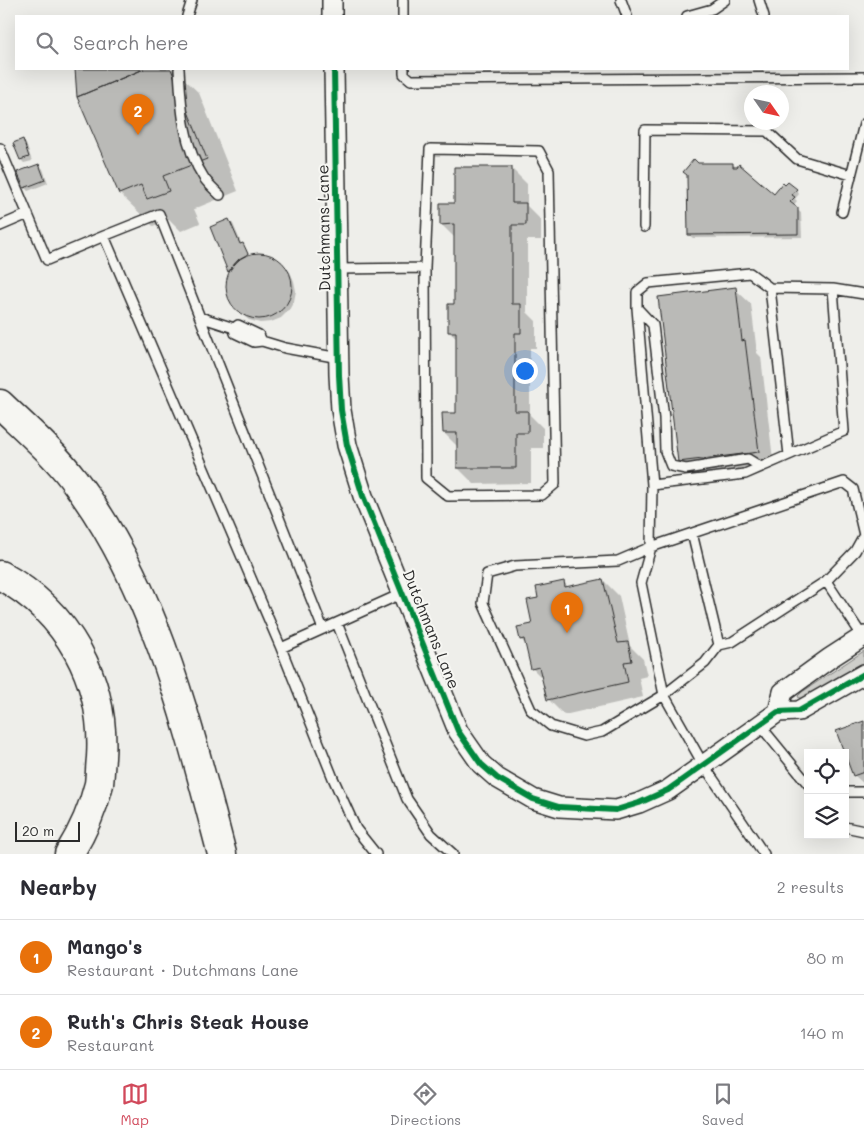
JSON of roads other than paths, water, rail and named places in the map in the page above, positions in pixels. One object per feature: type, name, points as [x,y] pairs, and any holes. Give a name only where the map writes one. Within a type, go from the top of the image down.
[{"type":"highway","points":[[0,404],[73,478],[110,534],[132,575],[170,669],[198,763],[222,854]]},
{"type":"highway","points":[[0,576],[39,601],[61,626],[78,650],[90,677],[98,706],[102,737],[99,784],[84,830],[69,854]]},
{"type":"highway","points":[[198,763],[241,854]]},
{"type":"street","points":[[332,0],[332,15]]},
{"type":"street","name":"Dutchmans Lane","points":[[334,70],[339,358],[341,410],[347,445],[363,496],[458,730],[481,764],[514,789],[533,799],[559,807],[616,810],[639,803],[668,790],[702,764],[778,712],[799,711],[864,674]]},
{"type":"street","points":[[778,712],[783,692],[864,636]]},
{"type":"lane","points":[[187,15],[192,0]]},
{"type":"lane","points":[[403,0],[403,15]]},
{"type":"lane","points":[[621,0],[626,15]]},
{"type":"lane","points":[[691,15],[712,9],[725,0]]},
{"type":"lane","points":[[759,0],[764,15]]},
{"type":"lane","points":[[179,70],[182,110],[190,149],[204,178],[220,195]]},
{"type":"lane","points":[[404,70],[404,74],[411,80],[768,73],[864,77]]},
{"type":"lane","points":[[842,212],[864,124]]},
{"type":"lane","points":[[644,227],[645,130],[767,131],[797,159],[851,175]]},
{"type":"lane","points":[[0,148],[47,260],[159,214],[323,629]]},
{"type":"lane","points":[[430,149],[538,151],[549,170],[555,484],[542,495],[448,496],[426,478],[425,268],[430,149]]},
{"type":"lane","points":[[0,226],[28,214]]},
{"type":"lane","points":[[104,236],[281,648],[333,778],[356,829],[376,854]]},
{"type":"lane","points":[[337,269],[425,268]]},
{"type":"lane","points":[[764,854],[702,764],[664,695],[641,583],[651,547],[652,486],[637,292],[648,283],[750,273],[770,288],[833,289],[864,294]]},
{"type":"lane","points":[[770,288],[789,455]]},
{"type":"lane","points":[[652,486],[745,474],[844,431],[833,289]]},
{"type":"lane","points":[[637,308],[653,325],[664,418],[665,451],[671,466],[686,469],[748,459],[760,467]]},
{"type":"lane","points":[[200,317],[234,328],[238,325],[259,335],[262,341],[285,348],[339,358]]},
{"type":"lane","points":[[844,482],[853,489],[864,535],[855,552],[826,581],[732,642],[719,646],[704,663],[664,695],[602,732],[584,736],[551,726],[531,710],[483,603],[486,574],[515,566],[618,562],[651,547],[692,533],[844,482]]},
{"type":"lane","points":[[692,533],[719,646]]},
{"type":"lane","points":[[826,581],[864,636]]},
{"type":"lane","points":[[281,648],[403,593]]},
{"type":"lane","points":[[336,623],[407,799],[431,834],[452,854]]},
{"type":"lane","points":[[759,724],[804,779]]},
{"type":"lane","points":[[849,792],[864,792]]},
{"type":"lane","points":[[849,828],[864,831]]},
{"type":"place","name":"Ruth's Chris Steak House","points":[[138,135]]},
{"type":"place","name":"Mango's","points":[[567,633]]}]
